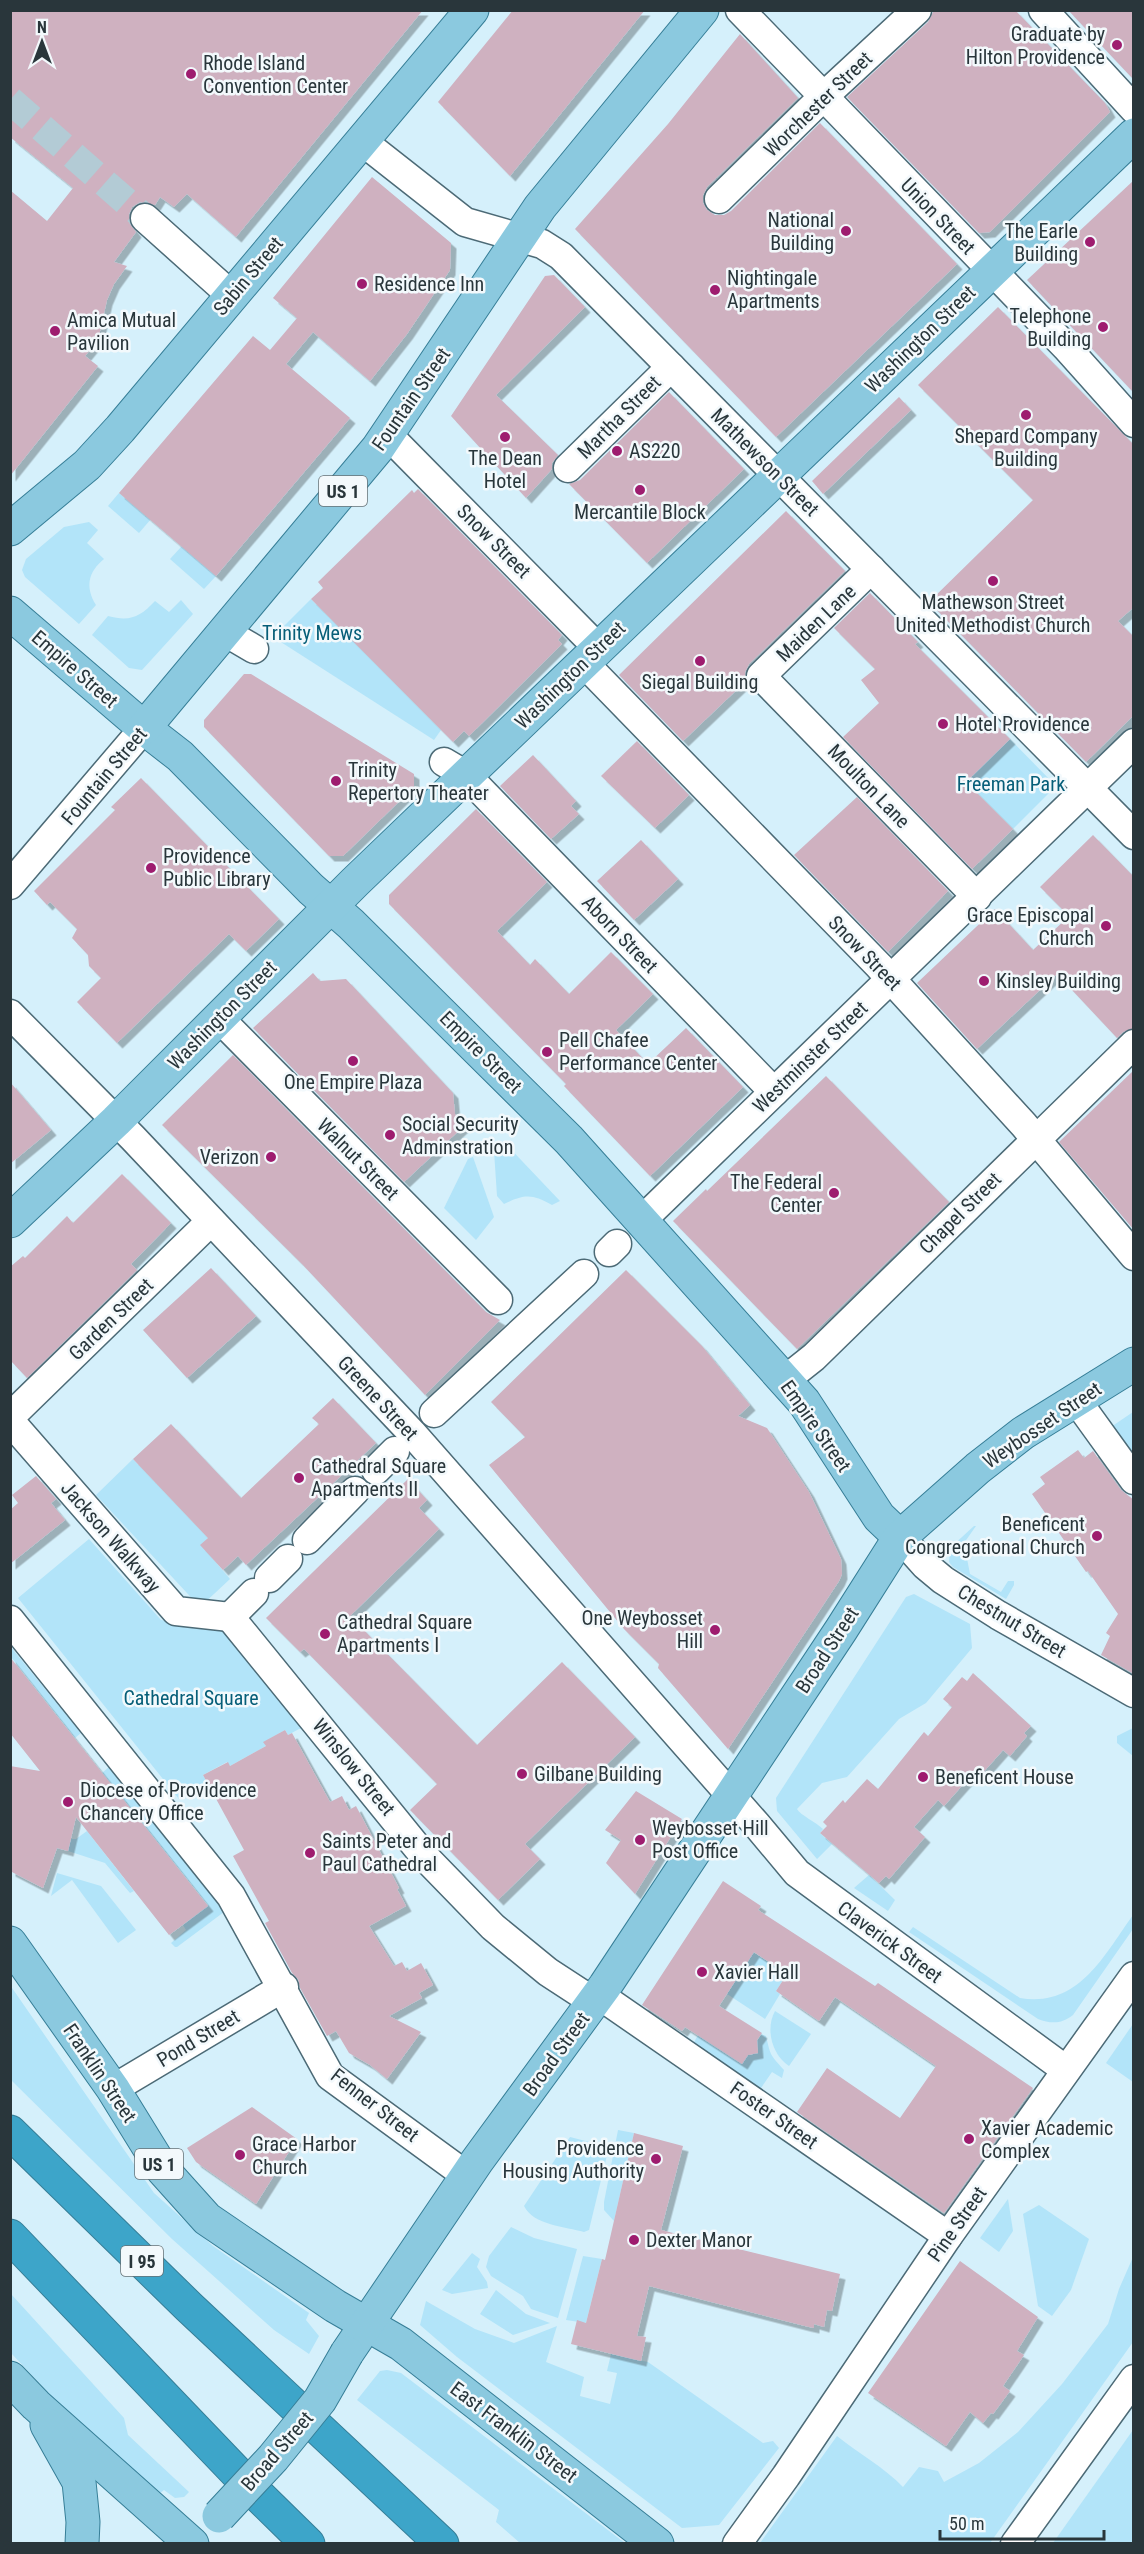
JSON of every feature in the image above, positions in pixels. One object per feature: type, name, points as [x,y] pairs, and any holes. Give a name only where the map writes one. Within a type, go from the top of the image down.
[{"type":"highway","name":"I 95","points":[[10,2132],[189,2307],[442,2544]]},
{"type":"highway","points":[[10,2236],[259,2496],[308,2544]]},
{"type":"highway","points":[[259,2496],[284,2544]]},
{"type":"highway","points":[[390,2496],[454,2544]]},
{"type":"main road","name":"Sabin Street","points":[[10,529],[70,480],[103,447],[472,10]]},
{"type":"main road","name":"Fountain Street","points":[[144,728],[388,435],[548,196],[702,10]]},
{"type":"main road","name":"Washington Street","points":[[10,1221],[116,1121],[331,905],[455,769],[590,655],[1134,135]]},
{"type":"main road","name":"Empire Street","points":[[10,613],[180,756],[305,882],[526,1097],[642,1220],[785,1380],[812,1413],[838,1457],[879,1517],[900,1537]]},
{"type":"main road","name":"Weybosset Street","points":[[900,1537],[1023,1433],[1134,1364]]},
{"type":"main road","name":"Broad Street","points":[[187,2542],[219,2516],[273,2458],[320,2400],[347,2354],[467,2176],[596,1999],[900,1537]]},
{"type":"main road","name":"Franklin Street","points":[[10,1943],[113,2089],[163,2170],[207,2219],[334,2306],[368,2325]]},
{"type":"main road","name":"East Franklin Street","points":[[368,2325],[401,2344],[657,2544]]},
{"type":"main road","points":[[10,2378],[36,2405],[187,2542]]},
{"type":"main road","points":[[36,2405],[79,2482],[83,2522],[82,2544]]},
{"type":"street","name":"Union Street","points":[[740,10],[1066,347],[1133,422]]},
{"type":"street","name":"Worchester Street","points":[[719,199],[823,97],[917,10]]},
{"type":"street","points":[[1043,10],[1134,109]]},
{"type":"street","name":"Mathewson Street","points":[[362,141],[465,222],[481,229],[542,244],[561,256],[1134,836]]},
{"type":"street","points":[[145,218],[232,296]]},
{"type":"street","name":"Martha Street","points":[[568,468],[670,367]]},
{"type":"street","name":"Snow Street","points":[[388,435],[582,628],[590,655],[891,979],[1035,1139],[1134,1256]]},
{"type":"street","name":"Maiden Lane","points":[[761,676],[871,569]]},
{"type":"street","points":[[225,632],[254,649]]},
{"type":"street","name":"Moulton Lane","points":[[761,676],[977,897]]},
{"type":"street","name":"Fountain Street","points":[[10,885],[144,728]]},
{"type":"street","name":"Westminster Street","points":[[642,1220],[1134,743]]},
{"type":"street","name":"Aborn Street","points":[[455,769],[774,1092]]},
{"type":"street","name":"Greene Street","points":[[10,1014],[116,1121],[412,1433],[731,1797]]},
{"type":"street","name":"Walnut Street","points":[[219,1017],[498,1300]]},
{"type":"street","name":"Chapel Street","points":[[785,1380],[823,1349],[1134,1044]]},
{"type":"street","name":"Garden Street","points":[[10,1419],[211,1221]]},
{"type":"street","points":[[434,1413],[584,1274]]},
{"type":"street","points":[[1077,1401],[1134,1480]]},
{"type":"street","name":"Jackson Walkway","points":[[10,1419],[176,1611],[230,1617]]},
{"type":"street","points":[[230,1617],[356,1491]]},
{"type":"street","name":"Chestnut Street","points":[[900,1537],[925,1565],[943,1580],[998,1615],[1134,1693]]},
{"type":"street","name":"Winslow Street","points":[[230,1617],[426,1857],[493,1928],[548,1972],[596,1999]]},
{"type":"street","points":[[10,1620],[231,1896],[284,1987]]},
{"type":"street","name":"Claverick Street","points":[[731,1797],[797,1873],[1066,2070]]},
{"type":"street","name":"Pine Street","points":[[737,2544],[786,2476],[948,2235],[1134,1976]]},
{"type":"street","name":"Pond Street","points":[[113,2089],[284,1987]]},
{"type":"street","name":"Fenner Street","points":[[284,1987],[330,2076],[467,2176]]},
{"type":"street","name":"Foster Street","points":[[596,1999],[948,2235]]},
{"type":"street","points":[[1015,2544],[1134,2379]]},
{"type":"green space","points":[[119,493],[151,519],[139,533],[108,506]]},
{"type":"green space","points":[[89,522],[98,530],[87,543],[104,559],[94,569],[90,580],[90,592],[96,605],[79,624],[25,577],[22,570],[26,559],[64,527]]},
{"type":"green space","points":[[182,546],[216,576],[204,589],[170,559]]},
{"type":"green space","name":"Trinity Mews","points":[[311,599],[441,730],[434,740],[273,637]]},
{"type":"green space","points":[[181,600],[193,614],[142,670],[129,668],[92,635],[108,616],[134,617],[155,601],[169,612]]},
{"type":"green space","name":"Freeman Park","points":[[1010,739],[1056,786],[1013,829],[966,782]]},
{"type":"green space","points":[[504,1142],[560,1201],[552,1205],[534,1197],[523,1197],[504,1204],[497,1196],[494,1151]]},
{"type":"green space","points":[[473,1157],[494,1217],[476,1240],[444,1208],[468,1159]]},
{"type":"green space","points":[[1133,1412],[1133,1465],[1108,1429]]},
{"type":"green space","points":[[133,1459],[208,1538],[201,1545],[230,1579],[200,1607],[96,1495]]},
{"type":"green space","points":[[976,1526],[964,1543],[970,1574],[1001,1592],[1008,1581],[1014,1581],[1006,1599],[953,1567],[949,1562],[950,1548]]},
{"type":"green space","name":"Cathedral Square","points":[[89,1539],[161,1620],[230,1630],[308,1729],[299,1729],[288,1735],[285,1730],[264,1742],[266,1746],[230,1766],[227,1762],[203,1775],[208,1784],[179,1799],[18,1598]]},
{"type":"green space","points":[[914,1594],[970,1624],[972,1648],[926,1703],[899,1719],[847,1777],[822,1783],[797,1809],[823,1829],[820,1833],[832,1844],[817,1859],[777,1811],[776,1798],[906,1597]]},
{"type":"green space","points":[[10,1646],[81,1733],[75,1738],[11,1657]]},
{"type":"green space","points":[[1133,1728],[1133,1756],[1117,1743],[1117,1736]]},
{"type":"green space","points":[[109,1767],[224,1912],[177,1947],[171,1943],[186,1930],[183,1925],[208,1905],[102,1773]]},
{"type":"green space","points":[[87,1831],[134,1891],[130,1893],[105,1863],[68,1851],[71,1839],[76,1839]]},
{"type":"green space","points":[[57,1873],[101,1886],[136,1930],[118,1943],[72,1880],[51,1896]]},
{"type":"green space","points":[[869,1875],[895,1900],[888,1911],[854,1888]]},
{"type":"green space","points":[[1133,1915],[1133,1929],[1073,2015],[1056,2022],[1038,2019],[909,1932],[913,1927],[1020,1998],[1041,1999],[1058,1995],[1074,1987],[1088,1975]]},
{"type":"green space","points":[[739,1943],[787,1974],[776,1991],[780,1994],[765,2019],[727,1994],[750,1958]]},
{"type":"green space","points":[[10,1985],[154,2193],[213,2246],[309,2313],[306,2320],[319,2336],[309,2354],[274,2330],[172,2239],[11,2080]]},
{"type":"green space","points":[[775,2011],[811,2034],[789,2066],[774,2049],[771,2026]]},
{"type":"green space","points":[[1133,2024],[1133,2082],[1106,2063]]},
{"type":"green space","points":[[761,2034],[766,2036],[772,2055],[784,2070],[782,2078],[772,2072],[759,2091],[693,2044],[698,2035],[751,2055],[758,2050],[756,2043]]},
{"type":"green space","points":[[618,2130],[634,2133],[614,2221],[604,2210],[604,2202]]},
{"type":"green space","points":[[570,2137],[609,2147],[589,2230],[584,2232],[542,2221],[528,2212],[524,2206]]},
{"type":"green space","points":[[1008,2199],[1013,2231],[999,2252],[980,2238]]},
{"type":"green space","points":[[1039,2205],[1089,2239],[1071,2290],[1052,2316],[1038,2306],[1023,2214]]},
{"type":"green space","points":[[511,2227],[534,2238],[577,2249],[558,2318],[531,2309],[523,2296],[491,2276],[486,2267],[489,2256]]},
{"type":"green space","points":[[472,2253],[480,2259],[477,2267],[487,2282],[488,2288],[452,2294],[442,2290]]},
{"type":"green space","points":[[583,2256],[602,2259],[586,2323],[566,2320]]},
{"type":"green space","points":[[1133,2257],[1133,2342],[990,2543],[760,2543],[837,2436],[888,2473],[903,2487],[919,2467],[938,2471],[944,2482],[979,2463],[1018,2432],[1062,2384],[1108,2324],[1119,2289]]},
{"type":"green space","points":[[496,2290],[526,2314],[550,2323],[513,2335],[480,2314]]},
{"type":"green space","points":[[11,2294],[124,2418],[128,2435],[189,2492],[184,2497],[175,2498],[164,2490],[159,2494],[76,2422],[11,2353]]},
{"type":"green space","points":[[426,2301],[475,2329],[514,2343],[557,2326],[546,2362],[584,2377],[580,2396],[610,2404],[617,2373],[607,2371],[611,2354],[648,2362],[763,2443],[773,2441],[779,2448],[719,2525],[682,2528],[457,2357],[420,2325]]},
{"type":"green space","points":[[380,2371],[401,2373],[625,2543],[520,2543],[496,2522],[499,2510],[357,2400]]},
{"type":"green space","points":[[1133,2430],[1133,2543],[1053,2543]]},
{"type":"building","name":"Rhode Island Convention Center","points":[[10,10],[423,10],[236,237],[187,194],[174,207],[160,197],[155,205],[140,202],[132,207],[129,223],[136,232],[114,262],[127,266],[114,284],[107,300],[98,340],[85,356],[98,366],[10,476],[10,190],[47,221],[73,188],[10,137]]},
{"type":"building","points":[[513,10],[645,10],[510,176],[438,102]]},
{"type":"building","points":[[934,10],[1015,10],[1105,103],[1110,112],[990,232],[979,233],[847,97],[928,22]]},
{"type":"building","name":"Graduate by Hilton Providence","points":[[1068,10],[1134,10],[1134,80]]},
{"type":"building","points":[[740,34],[798,98],[707,187],[703,195],[703,203],[707,210],[715,215],[724,215],[731,211],[820,123],[957,264],[776,437],[575,229],[668,124]]},
{"type":"building","points":[[372,177],[451,243],[450,270],[407,334],[370,381],[313,332],[286,364],[350,418],[216,576],[119,493],[253,336],[270,350],[297,318],[273,298]]},
{"type":"building","points":[[1134,180],[1134,393],[1027,280]]},
{"type":"building","points":[[554,275],[585,307],[496,395],[558,455],[552,463],[552,469],[526,498],[451,416],[545,276]]},
{"type":"building","points":[[998,307],[1134,445],[1134,607],[1118,621],[1134,637],[1134,715],[1086,762],[929,602],[1033,500],[918,385]]},
{"type":"building","name":"Mercantile Block","points":[[669,392],[744,469],[647,563],[569,484],[580,480]]},
{"type":"building","points":[[899,397],[911,410],[823,494],[812,481]]},
{"type":"building","points":[[418,489],[562,635],[558,640],[562,644],[469,736],[464,731],[453,742],[311,599],[323,588],[318,582],[412,490],[414,493]]},
{"type":"building","name":"Siegal Building","points":[[786,511],[845,571],[749,664],[745,672],[746,681],[683,741],[619,675]]},
{"type":"building","points":[[870,593],[918,642],[915,644],[1010,739],[966,782],[1013,829],[972,869],[843,737],[879,703],[861,680],[875,669],[834,628]]},
{"type":"building","name":"Trinity Repertory Theater","points":[[244,674],[251,674],[414,774],[414,787],[343,856],[329,856],[204,727],[204,720]]},
{"type":"building","points":[[637,741],[689,795],[655,828],[601,776]]},
{"type":"building","points":[[533,755],[576,801],[571,806],[579,814],[551,839],[500,786]]},
{"type":"building","points":[[141,778],[279,919],[246,951],[229,934],[117,1043],[77,1002],[101,978],[89,966],[88,955],[72,938],[77,929],[50,902],[47,905],[34,891],[115,810],[111,807]]},
{"type":"building","points":[[857,797],[948,891],[888,952],[794,855]]},
{"type":"building","points":[[476,809],[547,882],[497,931],[530,965],[535,959],[569,994],[611,952],[653,994],[616,1030],[648,1064],[686,1028],[743,1087],[650,1176],[564,1086],[566,1084],[389,904],[389,895]]},
{"type":"building","points":[[1093,835],[1134,877],[1134,1028],[1123,1032],[1117,1038],[1057,974],[977,1049],[917,983],[995,909],[1033,950],[1069,916],[1040,887]]},
{"type":"building","points":[[641,840],[678,879],[634,920],[597,881]]},
{"type":"building","name":"One Empire Plaza","points":[[313,973],[320,981],[346,979],[453,1093],[455,1114],[465,1125],[404,1182],[253,1028]]},
{"type":"building","points":[[233,1055],[486,1312],[500,1320],[425,1395],[302,1264],[162,1125]]},
{"type":"building","points":[[1134,1070],[1134,1230],[1059,1142]]},
{"type":"building","name":"The Federal Center","points":[[826,1076],[949,1202],[797,1349],[673,1221]]},
{"type":"building","points":[[10,1082],[51,1130],[10,1164]]},
{"type":"building","points":[[122,1174],[171,1223],[131,1264],[137,1270],[27,1378],[10,1360],[10,1267],[23,1256],[25,1258],[67,1216],[73,1223]]},
{"type":"building","points":[[211,1268],[256,1316],[187,1378],[143,1330]]},
{"type":"building","points":[[626,1270],[702,1346],[750,1405],[738,1416],[767,1428],[809,1492],[841,1559],[842,1574],[839,1581],[728,1749],[658,1668],[659,1664],[624,1629],[489,1465],[525,1437],[491,1402]]},
{"type":"building","name":"Cathedral Square Apartments II","points":[[333,1398],[376,1443],[246,1565],[238,1556],[223,1570],[200,1545],[208,1538],[133,1459],[171,1424],[241,1498],[319,1424],[312,1418]]},
{"type":"building","name":"Beneficent Congregational Church","points":[[1078,1450],[1084,1458],[1093,1451],[1121,1490],[1134,1500],[1134,1674],[1101,1655],[1110,1636],[1106,1633],[1118,1614],[1032,1494],[1045,1484],[1040,1477]]},
{"type":"building","points":[[36,1476],[56,1499],[51,1503],[65,1520],[10,1564],[10,1510],[18,1503],[12,1495]]},
{"type":"building","points":[[408,1479],[427,1500],[419,1508],[439,1529],[350,1616],[477,1745],[562,1662],[635,1737],[525,1844],[540,1859],[498,1900],[410,1810],[437,1784],[304,1649],[300,1652],[266,1618]]},
{"type":"building","name":"Diocese of Providence Chancery Office","points":[[10,1657],[208,1906],[169,1935],[76,1817],[68,1851],[57,1848],[43,1888],[10,1871],[10,1766],[40,1771],[10,1733]]},
{"type":"building","name":"Beneficent House","points":[[973,1673],[1031,1726],[1024,1733],[1027,1736],[1010,1756],[1003,1750],[980,1776],[975,1771],[944,1806],[938,1800],[914,1827],[925,1837],[889,1879],[886,1876],[879,1883],[820,1833],[827,1826],[823,1822],[867,1779],[878,1789],[924,1732],[928,1736],[952,1707],[943,1699],[962,1677],[967,1681]]},
{"type":"building","name":"Saints Peter and Paul Cathedral","points":[[285,1730],[288,1735],[292,1733],[330,1802],[342,1796],[349,1810],[356,1806],[399,1888],[397,1889],[406,1906],[369,1926],[394,1966],[402,1962],[407,1971],[421,1963],[433,1985],[419,1993],[422,1998],[389,2016],[421,2032],[387,2079],[370,2065],[349,2053],[336,2031],[327,2036],[300,1988],[298,1979],[292,1973],[265,1923],[269,1921],[233,1856],[244,1850],[203,1775],[228,1762],[230,1766],[266,1746],[263,1742]]},
{"type":"building","points":[[636,1791],[682,1819],[635,1894],[606,1863],[621,1840],[605,1830]]},
{"type":"building","points":[[723,1881],[761,1906],[758,1910],[875,1986],[878,1983],[1033,2088],[944,2213],[797,2112],[827,2068],[900,2118],[936,2066],[835,1997],[819,2021],[776,1991],[787,1974],[754,1952],[719,2006],[762,2033],[757,2040],[758,2053],[748,2055],[742,2064],[685,2027],[682,2031],[642,2005]]},
{"type":"building","name":"Grace Harbor Church","points":[[252,2107],[297,2139],[256,2204],[196,2162],[187,2148]]},
{"type":"building","name":"Dexter Manor","points":[[634,2133],[683,2146],[661,2230],[840,2274],[832,2311],[827,2310],[824,2327],[814,2324],[814,2328],[805,2326],[649,2286],[637,2336],[646,2337],[641,2361],[571,2344],[577,2320],[586,2323],[602,2259],[605,2260]]},
{"type":"building","points":[[960,2261],[1038,2317],[1017,2351],[1024,2355],[1003,2386],[1010,2391],[993,2414],[991,2413],[983,2423],[970,2412],[946,2446],[868,2393]]},
{"type":"tunnel","points":[[10,100],[145,218]]},
{"type":"place","name":"Graduate by Hilton Providence","points":[[1117,45]]},
{"type":"place","name":"Rhode Island Convention Center","points":[[191,74]]},
{"type":"place","name":"National Building","points":[[846,231]]},
{"type":"place","name":"The Earle Building","points":[[1090,242]]},
{"type":"place","name":"Residence Inn","points":[[362,284]]},
{"type":"place","name":"Nightingale Apartments","points":[[715,290]]},
{"type":"place","name":"Telephone Building","points":[[1103,327]]},
{"type":"place","name":"Amica Mutual Pavilion","points":[[55,331]]},
{"type":"place","name":"Shepard Company Building","points":[[1026,415]]},
{"type":"place","name":"The Dean Hotel","points":[[505,437]]},
{"type":"place","name":"AS220","points":[[617,451]]},
{"type":"place","name":"Mercantile Block","points":[[640,490]]},
{"type":"place","name":"Mathewson Street United Methodist Church","points":[[993,581]]},
{"type":"place","name":"Siegal Building","points":[[700,661]]},
{"type":"place","name":"Hotel Providence","points":[[943,724]]},
{"type":"place","name":"Trinity Repertory Theater","points":[[336,781]]},
{"type":"place","name":"Providence Public Library","points":[[151,868]]},
{"type":"place","name":"Grace Episcopal Church","points":[[1106,926]]},
{"type":"place","name":"Kinsley Building","points":[[984,981]]},
{"type":"place","name":"Pell Chafee Performance Center","points":[[547,1052]]},
{"type":"place","name":"One Empire Plaza","points":[[353,1061]]},
{"type":"place","name":"Social Security Adminstration","points":[[390,1135]]},
{"type":"place","name":"Verizon","points":[[271,1157]]},
{"type":"place","name":"The Federal Center","points":[[834,1193]]},
{"type":"place","name":"Cathedral Square Apartments II","points":[[299,1478]]},
{"type":"place","name":"Beneficent Congregational Church","points":[[1097,1536]]},
{"type":"place","name":"One Weybosset Hill","points":[[715,1630]]},
{"type":"place","name":"Cathedral Square Apartments I","points":[[325,1634]]},
{"type":"place","name":"Gilbane Building","points":[[522,1774]]},
{"type":"place","name":"Beneficent House","points":[[923,1777]]},
{"type":"place","name":"Diocese of Providence Chancery Office","points":[[68,1802]]},
{"type":"place","name":"Weybosset Hill Post Office","points":[[640,1840]]},
{"type":"place","name":"Saints Peter and Paul Cathedral","points":[[310,1853]]},
{"type":"place","name":"Xavier Hall","points":[[702,1972]]},
{"type":"place","name":"Xavier Academic Complex","points":[[969,2139]]},
{"type":"place","name":"Grace Harbor Church","points":[[240,2155]]},
{"type":"place","name":"Providence Housing Authority","points":[[656,2159]]},
{"type":"place","name":"Dexter Manor","points":[[634,2240]]}]
